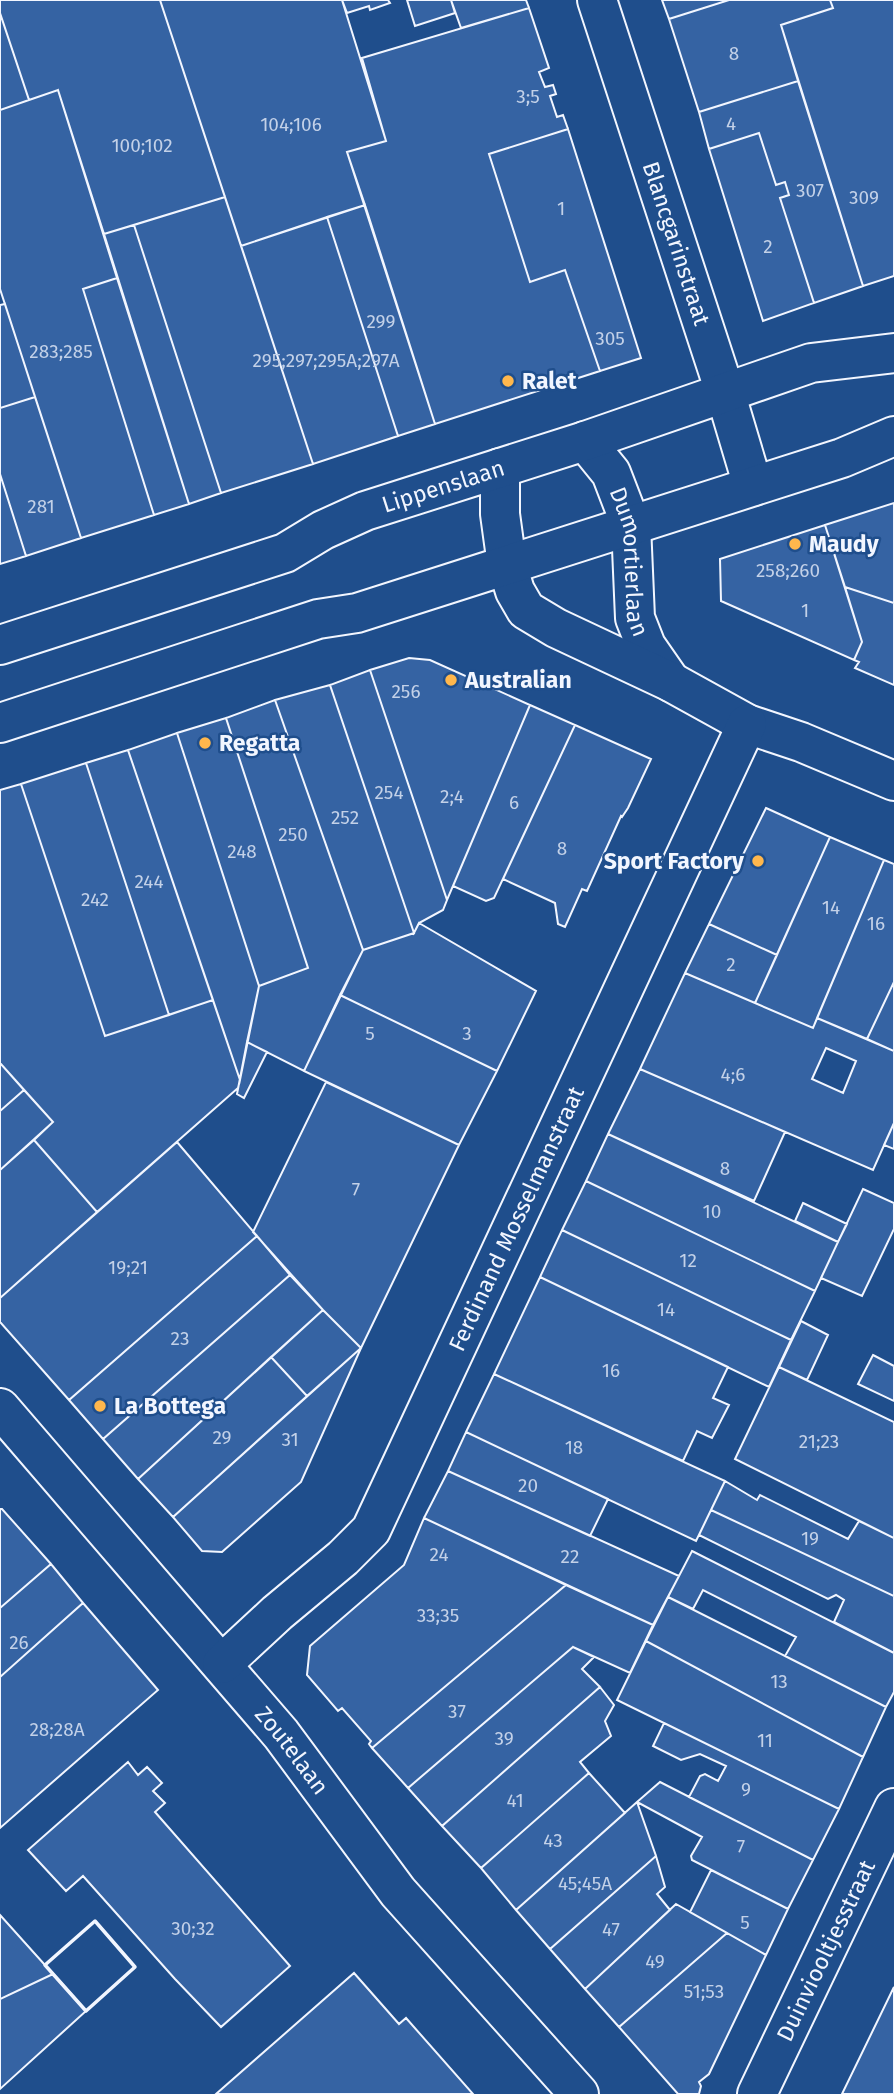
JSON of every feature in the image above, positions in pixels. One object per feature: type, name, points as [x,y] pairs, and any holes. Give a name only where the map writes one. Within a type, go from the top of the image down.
[{"type":"street","name":"Blancgarinstraat","points":[[597,0],[753,486]]},
{"type":"street","name":"Lippenslaan","points":[[0,645],[285,553],[323,530],[365,511],[585,441],[811,363],[894,353]]},
{"type":"street","points":[[0,723],[318,619],[357,613],[842,458],[894,436]]},
{"type":"street","name":"Dumortierlaan","points":[[585,441],[611,473],[631,525],[635,618],[646,646],[671,682]]},
{"type":"street","name":"Dumortierlaan","points":[[500,468],[500,514],[507,565],[515,591],[526,610],[556,628],[671,682],[747,724],[801,742],[894,781]]},
{"type":"street","name":"Ferdinand Mosselmanstraat","points":[[222,1664],[277,1613],[344,1558],[371,1530],[747,724]]},
{"type":"street","name":"Zoutelaan","points":[[0,1408],[281,1734],[398,1892],[579,2094]]},
{"type":"street","name":"Duinviooltjesstraat","points":[[757,2094],[894,1808]]},
{"type":"building","points":[[0,0],[160,0],[225,197],[104,234],[58,90],[29,100],[0,13]]},
{"type":"building","points":[[160,0],[342,0],[386,141],[347,152],[365,205],[241,246]]},
{"type":"building","points":[[342,0],[388,0],[390,3],[370,10],[369,6],[347,13]]},
{"type":"building","points":[[407,0],[451,0],[455,13],[415,26]]},
{"type":"building","points":[[451,0],[526,0],[529,8],[461,28]]},
{"type":"building","points":[[662,0],[729,0],[669,19]]},
{"type":"building","points":[[729,0],[830,0],[833,8],[781,25],[798,81],[699,112],[669,19]]},
{"type":"building","points":[[830,0],[894,0],[894,276],[863,286],[781,25],[833,8]]},
{"type":"building","points":[[529,8],[549,68],[539,72],[545,87],[553,85],[556,94],[550,96],[557,117],[563,115],[568,129],[489,154],[530,282],[565,270],[600,371],[435,424],[347,152],[386,141],[362,58]]},
{"type":"building","points":[[0,13],[29,100],[0,110]]},
{"type":"building","points":[[798,81],[863,286],[814,303],[780,198],[789,195],[785,182],[776,185],[759,133],[709,149],[699,112]]},
{"type":"building","points":[[58,90],[117,278],[83,289],[154,515],[81,538],[0,289],[0,110]]},
{"type":"building","points":[[568,129],[641,358],[600,371],[565,270],[530,282],[489,154]]},
{"type":"building","points":[[759,133],[776,185],[785,182],[789,195],[780,198],[814,303],[763,321],[709,149]]},
{"type":"building","points":[[225,197],[313,464],[221,493],[134,225]]},
{"type":"building","points":[[365,205],[435,424],[398,436],[327,217]]},
{"type":"building","points":[[327,217],[398,436],[313,464],[241,246]]},
{"type":"building","points":[[134,225],[221,493],[189,504],[104,234]]},
{"type":"building","points":[[117,278],[189,504],[154,515],[83,289]]},
{"type":"building","points":[[5,304],[35,397],[0,408],[0,305]]},
{"type":"building","points":[[35,397],[81,538],[26,556],[0,474],[0,408]]},
{"type":"building","points":[[0,474],[26,556],[0,564]]},
{"type":"building","points":[[894,503],[894,603],[845,587],[825,525]]},
{"type":"building","points":[[825,525],[862,642],[854,660],[721,601],[720,559]]},
{"type":"building","points":[[845,587],[894,603],[894,685],[855,668],[859,662],[854,660],[862,642]]},
{"type":"building","points":[[409,658],[430,660],[530,705],[447,900],[370,670]]},
{"type":"building","points":[[370,670],[447,900],[443,910],[419,923],[414,933],[330,685]]},
{"type":"building","points":[[330,685],[414,933],[363,950],[275,700]]},
{"type":"building","points":[[275,700],[363,950],[304,1071],[247,1042],[259,986],[308,968],[226,718]]},
{"type":"building","points":[[530,705],[575,725],[494,898],[486,901],[453,886]]},
{"type":"building","points":[[226,718],[308,968],[259,986],[177,733]]},
{"type":"building","points":[[575,725],[651,759],[628,808],[621,816],[587,891],[582,889],[565,927],[558,924],[555,903],[503,879]]},
{"type":"building","points":[[177,733],[259,986],[240,1080],[128,750]]},
{"type":"building","points":[[128,750],[213,1000],[169,1015],[86,763]]},
{"type":"building","points":[[86,763],[169,1015],[105,1036],[21,784]]},
{"type":"building","points":[[21,784],[105,1036],[213,1000],[240,1080],[238,1088],[97,1212],[34,1140],[53,1122],[0,1063],[0,790]]},
{"type":"building","points":[[766,808],[830,837],[777,955],[709,924]]},
{"type":"building","points":[[830,837],[884,860],[813,1028],[755,1003]]},
{"type":"building","points":[[884,860],[894,864],[894,982],[867,1039],[817,1018]]},
{"type":"building","points":[[419,923],[536,991],[497,1071],[340,995],[363,950],[414,933]]},
{"type":"building","points":[[709,924],[777,955],[755,1003],[685,973]]},
{"type":"building","points":[[685,973],[813,1028],[817,1018],[894,1051],[894,1123],[873,1170],[640,1069]],"holes":[[[826,1048],[856,1061],[843,1093],[812,1079]]]},
{"type":"building","points":[[894,982],[894,1051],[867,1039]]},
{"type":"building","points":[[340,995],[497,1071],[459,1145],[304,1071]]},
{"type":"building","points":[[247,1042],[267,1052],[244,1098],[237,1094]]},
{"type":"building","points":[[0,1063],[24,1090],[0,1111]]},
{"type":"building","points":[[640,1069],[785,1132],[754,1201],[608,1134]]},
{"type":"building","points":[[326,1082],[459,1145],[361,1348],[253,1232]]},
{"type":"building","points":[[24,1090],[53,1122],[0,1170],[0,1111]]},
{"type":"building","points":[[894,1123],[894,1149],[884,1145]]},
{"type":"building","points":[[608,1134],[838,1242],[815,1291],[586,1181]]},
{"type":"building","points":[[34,1140],[97,1212],[0,1298],[0,1170]]},
{"type":"building","points":[[177,1142],[257,1236],[69,1400],[0,1322],[0,1298]]},
{"type":"building","points":[[586,1181],[815,1291],[791,1340],[562,1230]]},
{"type":"building","points":[[863,1189],[894,1203],[894,1229],[862,1296],[821,1278]]},
{"type":"building","points":[[803,1203],[847,1224],[838,1242],[795,1221]]},
{"type":"building","points":[[562,1230],[791,1340],[769,1387],[540,1277]]},
{"type":"building","points":[[257,1236],[290,1275],[103,1439],[69,1400]]},
{"type":"building","points":[[290,1275],[323,1310],[138,1479],[103,1439]]},
{"type":"building","points":[[540,1277],[728,1367],[713,1398],[729,1405],[712,1438],[697,1431],[683,1461],[494,1374]]},
{"type":"building","points":[[323,1310],[361,1348],[307,1396],[271,1357]]},
{"type":"building","points":[[801,1321],[828,1335],[807,1380],[779,1367]]},
{"type":"building","points":[[361,1348],[301,1482],[222,1552],[202,1551],[173,1517]]},
{"type":"building","points":[[873,1355],[894,1366],[894,1401],[858,1384]]},
{"type":"building","points":[[271,1357],[307,1396],[173,1517],[138,1479]]},
{"type":"building","points":[[779,1367],[894,1422],[894,1538],[735,1459]]},
{"type":"building","points":[[494,1374],[725,1481],[696,1541],[466,1432]]},
{"type":"building","points":[[466,1432],[608,1499],[590,1536],[448,1471]]},
{"type":"building","points":[[448,1471],[679,1576],[653,1625],[424,1518]]},
{"type":"building","points":[[725,1481],[757,1500],[760,1495],[848,1539],[859,1521],[894,1538],[894,1596],[711,1510]]},
{"type":"building","points":[[0,1509],[51,1564],[0,1608]]},
{"type":"building","points":[[711,1510],[894,1596],[894,1653],[834,1622],[844,1600],[836,1595],[828,1599],[699,1535]]},
{"type":"building","points":[[424,1518],[566,1585],[372,1748],[369,1744],[371,1741],[342,1708],[338,1711],[307,1675],[310,1646],[404,1565]]},
{"type":"building","points":[[692,1551],[894,1653],[894,1692],[886,1707],[785,1656],[796,1637],[703,1590],[693,1609],[668,1597]]},
{"type":"building","points":[[51,1564],[83,1603],[0,1677],[0,1608]]},
{"type":"building","points":[[566,1585],[653,1625],[630,1673],[573,1647],[408,1788],[372,1748]]},
{"type":"building","points":[[668,1597],[886,1707],[863,1757],[646,1641]]},
{"type":"building","points":[[83,1603],[158,1690],[0,1828],[0,1677]]},
{"type":"building","points":[[646,1641],[863,1757],[839,1809],[617,1700]]},
{"type":"building","points":[[573,1647],[594,1657],[582,1669],[600,1687],[442,1826],[408,1788]]},
{"type":"building","points":[[600,1687],[614,1705],[605,1721],[611,1736],[580,1762],[589,1773],[481,1868],[442,1826]]},
{"type":"building","points":[[664,1723],[839,1809],[813,1860],[689,1797],[700,1776],[705,1774],[718,1781],[726,1766],[700,1754],[681,1760],[653,1746]]},
{"type":"building","points":[[128,1762],[138,1775],[147,1767],[162,1783],[153,1791],[165,1803],[155,1812],[290,1966],[221,2027],[83,1876],[66,1891],[28,1850]]},
{"type":"building","points":[[589,1773],[625,1813],[516,1910],[481,1868]]},
{"type":"building","points":[[660,1782],[813,1860],[788,1909],[692,1860],[691,1856],[702,1837],[637,1802]]},
{"type":"building","points":[[637,1802],[656,1856],[550,1949],[516,1910]]},
{"type":"building","points":[[656,1856],[665,1887],[657,1894],[670,1910],[585,1989],[550,1949]]},
{"type":"building","points":[[711,1870],[788,1909],[766,1955],[690,1912]]},
{"type":"building","points":[[676,1904],[727,1933],[619,2027],[585,1989]]},
{"type":"building","points":[[0,1915],[53,1974],[0,1999]]},
{"type":"building","points":[[727,1933],[766,1955],[709,2074],[699,2082],[699,2094],[678,2094],[619,2027]]},
{"type":"building","points":[[354,1973],[399,2024],[406,2018],[473,2094],[216,2094]]},
{"type":"building","points":[[53,1974],[86,2011],[0,2089],[0,1999]]},
{"type":"building","points":[[894,1987],[894,2094],[842,2094]]},
{"type":"wall","points":[[95,1921],[135,1967],[86,2011],[45,1965],[95,1921]]},
{"type":"place","name":"Ralet","points":[[508,381]]},
{"type":"place","name":"Maudy","points":[[795,544]]},
{"type":"place","name":"Australian","points":[[451,680]]},
{"type":"place","name":"Regatta","points":[[205,743]]},
{"type":"place","name":"Sport Factory","points":[[758,861]]},
{"type":"place","name":"La Bottega","points":[[100,1406]]}]
